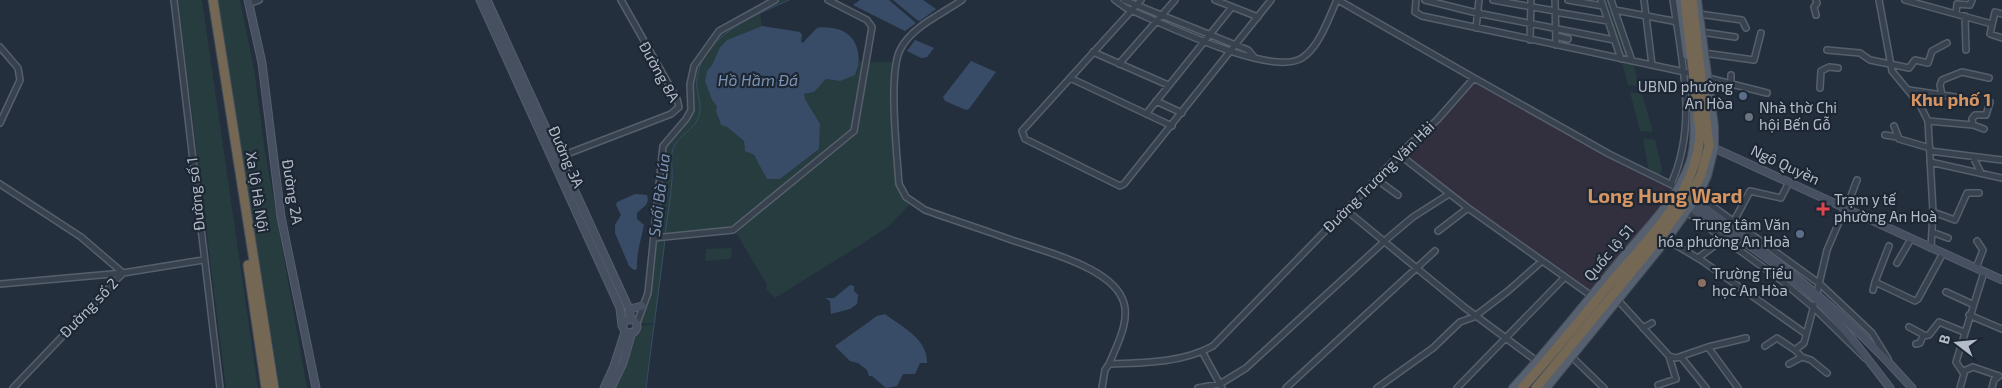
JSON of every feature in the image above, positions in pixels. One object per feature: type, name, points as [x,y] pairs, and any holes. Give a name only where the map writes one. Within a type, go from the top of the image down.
[{"type":"highway","name":"Xa lộ Hà Nội","points":[[208,0],[266,388]]},
{"type":"highway","name":"Xa lộ Hà Nội","points":[[213,0],[274,388]]},
{"type":"highway","name":"Quốc lộ 51","points":[[1522,388],[1548,368],[1615,297],[1664,238],[1682,197],[1696,163],[1700,143],[1688,72],[1685,0]]},
{"type":"highway","name":"Quốc lộ 51","points":[[1536,388],[1594,298],[1647,240],[1701,175],[1708,146],[1707,84],[1692,0]]},
{"type":"main road","name":"Quốc lộ 51","points":[[1680,0],[1679,22],[1688,72],[1695,141],[1682,197]]},
{"type":"main road","name":"Quốc lộ 51","points":[[1697,0],[1701,32],[1701,53]]},
{"type":"main road","name":"Quốc lộ 51","points":[[1682,197],[1708,176],[1717,149],[1707,84]]},
{"type":"main road","name":"Quốc lộ 51","points":[[1513,388],[1572,357],[1615,297]]},
{"type":"main road","name":"Quốc lộ 51","points":[[1546,388],[1548,368]]},
{"type":"street","name":"Đường số 1","points":[[174,0],[203,260],[220,388]]},
{"type":"street","points":[[248,2],[259,0]]},
{"type":"street","name":"Đường 3A","points":[[480,0],[630,309],[634,322]]},
{"type":"street","name":"Đường 3A","points":[[487,0],[620,308],[626,330],[622,363],[611,388]]},
{"type":"street","name":"Đường 8A","points":[[556,159],[671,114],[679,107],[677,99],[638,34],[621,0]]},
{"type":"street","points":[[626,330],[641,316],[642,306],[647,296],[656,238],[663,146],[686,119],[691,110],[690,79],[698,58],[719,31],[775,0]]},
{"type":"street","points":[[656,238],[734,230],[854,131],[872,27],[867,20],[828,0]]},
{"type":"street","points":[[962,0],[913,33],[900,49],[897,58],[894,86],[899,184],[906,198],[925,210],[1071,260],[1095,271],[1112,282],[1124,298],[1124,322],[1109,364],[1105,370],[1102,388]]},
{"type":"street","points":[[1115,0],[1128,9],[1245,57],[1254,57],[1279,63],[1292,62],[1304,57],[1313,48],[1338,0],[1682,197],[1734,221],[1818,292],[1888,359],[1912,388]]},
{"type":"street","points":[[1124,0],[1139,2],[1162,14],[1248,50],[1254,57]]},
{"type":"street","points":[[1120,64],[1175,0]]},
{"type":"street","points":[[1215,0],[1224,1],[1232,7],[1258,17]]},
{"type":"street","points":[[1132,2],[1093,52],[1022,131],[1022,135],[1114,184],[1124,184],[1272,0]]},
{"type":"street","points":[[1416,0],[1414,12],[1417,14],[1556,46],[1688,72],[1682,197],[1725,238],[1777,276],[1814,308],[1853,349],[1871,362]]},
{"type":"street","points":[[1424,0],[1477,13],[1614,40]]},
{"type":"street","points":[[1476,28],[1479,0]]},
{"type":"street","points":[[1493,0],[1608,21]]},
{"type":"street","points":[[1530,40],[1531,0]]},
{"type":"street","points":[[1555,0],[1556,46]]},
{"type":"street","points":[[1568,0],[1603,6]]},
{"type":"street","points":[[1601,0],[1621,59]]},
{"type":"street","points":[[1612,0],[1632,61]]},
{"type":"street","points":[[1644,0],[1652,65]]},
{"type":"street","points":[[1614,10],[1679,22],[1673,0]]},
{"type":"street","points":[[1816,0],[1817,4],[1814,6],[1816,15]]},
{"type":"street","points":[[1878,0],[1890,64],[1895,77],[1920,105],[1928,121],[1933,212],[1931,248]]},
{"type":"street","points":[[1905,0],[1992,24]]},
{"type":"street","points":[[1956,13],[1956,4],[1970,5],[1972,0]]},
{"type":"street","name":"Đường 2A","points":[[248,2],[262,63],[282,216],[316,388]]},
{"type":"street","points":[[1128,9],[1139,2]]},
{"type":"street","points":[[1146,114],[1232,7]]},
{"type":"street","points":[[2002,14],[1995,12],[1990,35],[2002,39]]},
{"type":"street","points":[[1699,14],[1742,20],[1746,28]]},
{"type":"street","points":[[1966,16],[1966,50]]},
{"type":"street","points":[[1701,32],[1735,37]]},
{"type":"street","points":[[1701,53],[1754,60],[1761,33]]},
{"type":"street","points":[[1556,36],[1568,39]]},
{"type":"street","points":[[1827,50],[1859,53],[1870,60],[1909,68],[1915,60],[1928,63],[1932,51],[1947,43]]},
{"type":"street","points":[[0,47],[18,68],[20,80],[0,123]]},
{"type":"street","points":[[1093,52],[1168,85]]},
{"type":"street","points":[[1820,88],[1821,71],[1828,67],[1838,68]]},
{"type":"street","points":[[1942,95],[1940,85],[1942,80],[1960,72],[1989,78]]},
{"type":"street","points":[[1731,75],[1731,84]]},
{"type":"street","points":[[1070,78],[1172,126]]},
{"type":"street","name":"Đường Trương Văn Hải","points":[[1109,364],[1134,363],[1203,352],[1214,345],[1376,179],[1437,120],[1474,78]]},
{"type":"street","points":[[1707,84],[1731,84],[1767,93]]},
{"type":"street","points":[[1908,90],[1962,98]]},
{"type":"street","points":[[1156,101],[1182,113]]},
{"type":"street","points":[[1973,125],[1972,119],[1975,115],[1986,115],[1990,102]]},
{"type":"street","points":[[1928,121],[1973,125],[1984,129]]},
{"type":"street","points":[[1894,126],[1897,137]]},
{"type":"street","points":[[1885,135],[1897,137],[1900,140],[1930,149],[2002,160]]},
{"type":"street","points":[[1686,139],[1695,141]]},
{"type":"street","name":"Ngô Quyền","points":[[1717,149],[2002,280]]},
{"type":"street","points":[[1400,155],[1449,194],[1594,298]]},
{"type":"street","points":[[1973,157],[1981,173]]},
{"type":"street","points":[[1930,162],[2002,178]]},
{"type":"street","points":[[1376,179],[1398,195]]},
{"type":"street","points":[[1795,350],[1804,343],[1827,250],[1857,180]]},
{"type":"street","points":[[1734,221],[1750,191],[1756,190],[1781,198],[1789,182]]},
{"type":"street","name":"Đường số 2","points":[[0,184],[81,237],[123,272],[12,388]]},
{"type":"street","points":[[1933,212],[1955,220],[1967,193],[1979,193]]},
{"type":"street","points":[[1198,388],[1221,386],[1246,368],[1413,217],[1449,194]]},
{"type":"street","points":[[1682,197],[1774,266],[1818,292],[1890,388]]},
{"type":"street","points":[[1438,231],[1468,208]]},
{"type":"street","points":[[1346,210],[1417,266],[1474,317],[1548,368]]},
{"type":"street","points":[[1932,232],[1948,238]]},
{"type":"street","points":[[1664,238],[1698,258],[1806,334]]},
{"type":"street","points":[[1698,258],[1725,238]]},
{"type":"street","points":[[1897,263],[1911,239]]},
{"type":"street","points":[[1976,268],[1983,250],[1977,241]]},
{"type":"street","points":[[1873,290],[1889,246]]},
{"type":"street","points":[[1286,388],[1435,251]]},
{"type":"street","points":[[1876,282],[1917,301],[1942,253]]},
{"type":"street","points":[[0,284],[123,272],[203,260]]},
{"type":"street","points":[[1377,388],[1433,348],[1460,322],[1474,317],[1508,291],[1542,261]]},
{"type":"street","points":[[1960,388],[1964,379],[1964,371],[1956,362],[1972,304],[1984,272]]},
{"type":"street","points":[[1457,388],[1564,277]]},
{"type":"street","points":[[1946,292],[1972,304]]},
{"type":"street","points":[[1615,297],[1669,356],[1677,378],[1675,381],[1658,385]]},
{"type":"street","points":[[630,309],[642,306]]},
{"type":"street","points":[[1969,315],[2002,329]]},
{"type":"street","points":[[626,330],[636,329],[634,322]]},
{"type":"street","points":[[1909,327],[1924,335],[1929,335],[1939,322],[1964,332]]},
{"type":"street","points":[[1643,328],[1652,323]]},
{"type":"street","name":"Đường 3A","points":[[604,388],[614,366],[626,330]]},
{"type":"street","points":[[1916,344],[1920,343],[1924,335]]},
{"type":"street","points":[[1669,356],[1672,358],[1681,357],[1708,347],[1746,338]]},
{"type":"street","points":[[1765,346],[1777,338],[1802,357],[1811,360],[1826,374]]},
{"type":"street","points":[[1708,347],[1738,388]]},
{"type":"street","points":[[1203,352],[1221,386]]},
{"type":"street","points":[[1572,357],[1604,388]]},
{"type":"street","points":[[1681,357],[1706,388]]},
{"type":"street","points":[[1789,364],[1802,357]]},
{"type":"street","points":[[1964,371],[1973,367],[2001,375]]},
{"type":"street","points":[[1992,388],[1994,380],[2001,375]]},
{"type":"shaded area","points":[[1474,79],[1675,187],[1651,220],[1590,293],[1401,155]]},
{"type":"green space","points":[[178,0],[202,0],[258,388],[226,388]]},
{"type":"green space","points":[[217,0],[240,0],[254,69],[265,151],[307,388],[280,388]]},
{"type":"green space","points":[[777,0],[789,0],[760,13],[762,26],[727,40],[720,47],[712,65],[707,71],[705,81],[712,100],[717,105],[718,120],[744,141],[744,148],[757,160],[765,176],[780,179],[819,149],[820,124],[804,94],[812,93],[826,79],[837,81],[857,73],[858,61],[865,62],[855,131],[868,62],[895,62],[896,174],[905,198],[911,203],[890,225],[775,298],[766,289],[767,285],[735,231],[666,236],[655,323],[640,324],[639,321],[647,300],[664,146],[691,114],[691,84],[696,66],[719,31]]},
{"type":"green space","points":[[1602,0],[1610,0],[1630,60],[1622,58]]},
{"type":"green space","points":[[1622,62],[1634,65],[1639,86],[1628,85]]},
{"type":"green space","points":[[1630,92],[1642,94],[1653,132],[1640,131]]},
{"type":"green space","points":[[1643,138],[1655,140],[1662,169],[1659,177],[1649,172]]},
{"type":"green space","points":[[732,248],[731,259],[705,261],[706,249]]},
{"type":"green space","points":[[654,324],[646,388],[614,388],[634,333],[640,326]]},
{"type":"water","points":[[860,0],[889,0],[916,23],[905,31],[853,5]]},
{"type":"water","points":[[893,0],[923,0],[936,9],[920,21]]},
{"type":"water","name":"Hồ Hầm Đá","points":[[762,26],[800,32],[802,35],[801,42],[803,43],[818,28],[840,30],[847,34],[856,45],[859,59],[855,75],[840,81],[826,79],[814,92],[804,94],[820,124],[819,149],[780,179],[767,179],[754,155],[745,151],[744,141],[727,127],[721,125],[716,111],[717,106],[712,100],[705,81],[707,71],[712,65],[720,47],[727,40]]},
{"type":"water","points":[[915,40],[934,48],[927,57],[921,58],[907,51]]},
{"type":"water","points":[[971,61],[996,72],[969,109],[966,110],[945,101],[943,97]]},
{"type":"water","points":[[635,194],[647,195],[648,201],[637,213],[637,219],[644,225],[638,252],[637,269],[634,270],[629,266],[615,233],[615,225],[621,215],[616,205],[617,202]]},
{"type":"water","points":[[850,285],[854,286],[854,291],[858,295],[857,304],[850,309],[831,314],[830,301],[825,298],[834,298]]},
{"type":"water","points":[[885,314],[919,340],[926,355],[927,363],[920,363],[915,374],[903,374],[897,386],[886,388],[872,376],[869,376],[867,370],[858,363],[850,361],[835,346],[877,316]]},
{"type":"waterway","name":"Suối Bà Lúa","points":[[665,236],[672,175],[672,152],[675,144],[694,125],[699,116],[697,78],[701,63],[709,50],[732,29],[746,20],[789,0]]},
{"type":"waterway","name":"Suối Bà Lúa","points":[[646,388],[665,240]]},
{"type":"place","name":"UBND phường An Hòa","points":[[1743,96]]},
{"type":"place","name":"Nhà thờ Chi hội Bến Gỗ","points":[[1749,117]]},
{"type":"place","name":"Trạm y tế phường An Hoà","points":[[1823,209]]},
{"type":"place","name":"Trung tâm Văn hóa phường An Hoà","points":[[1800,234]]},
{"type":"place","name":"Trường Tiểu học An Hòa","points":[[1702,283]]},
{"type":"district","name":"Khu phố 1","points":[[1951,100]]},
{"type":"district","name":"Long Hung Ward","points":[[1665,196]]}]
